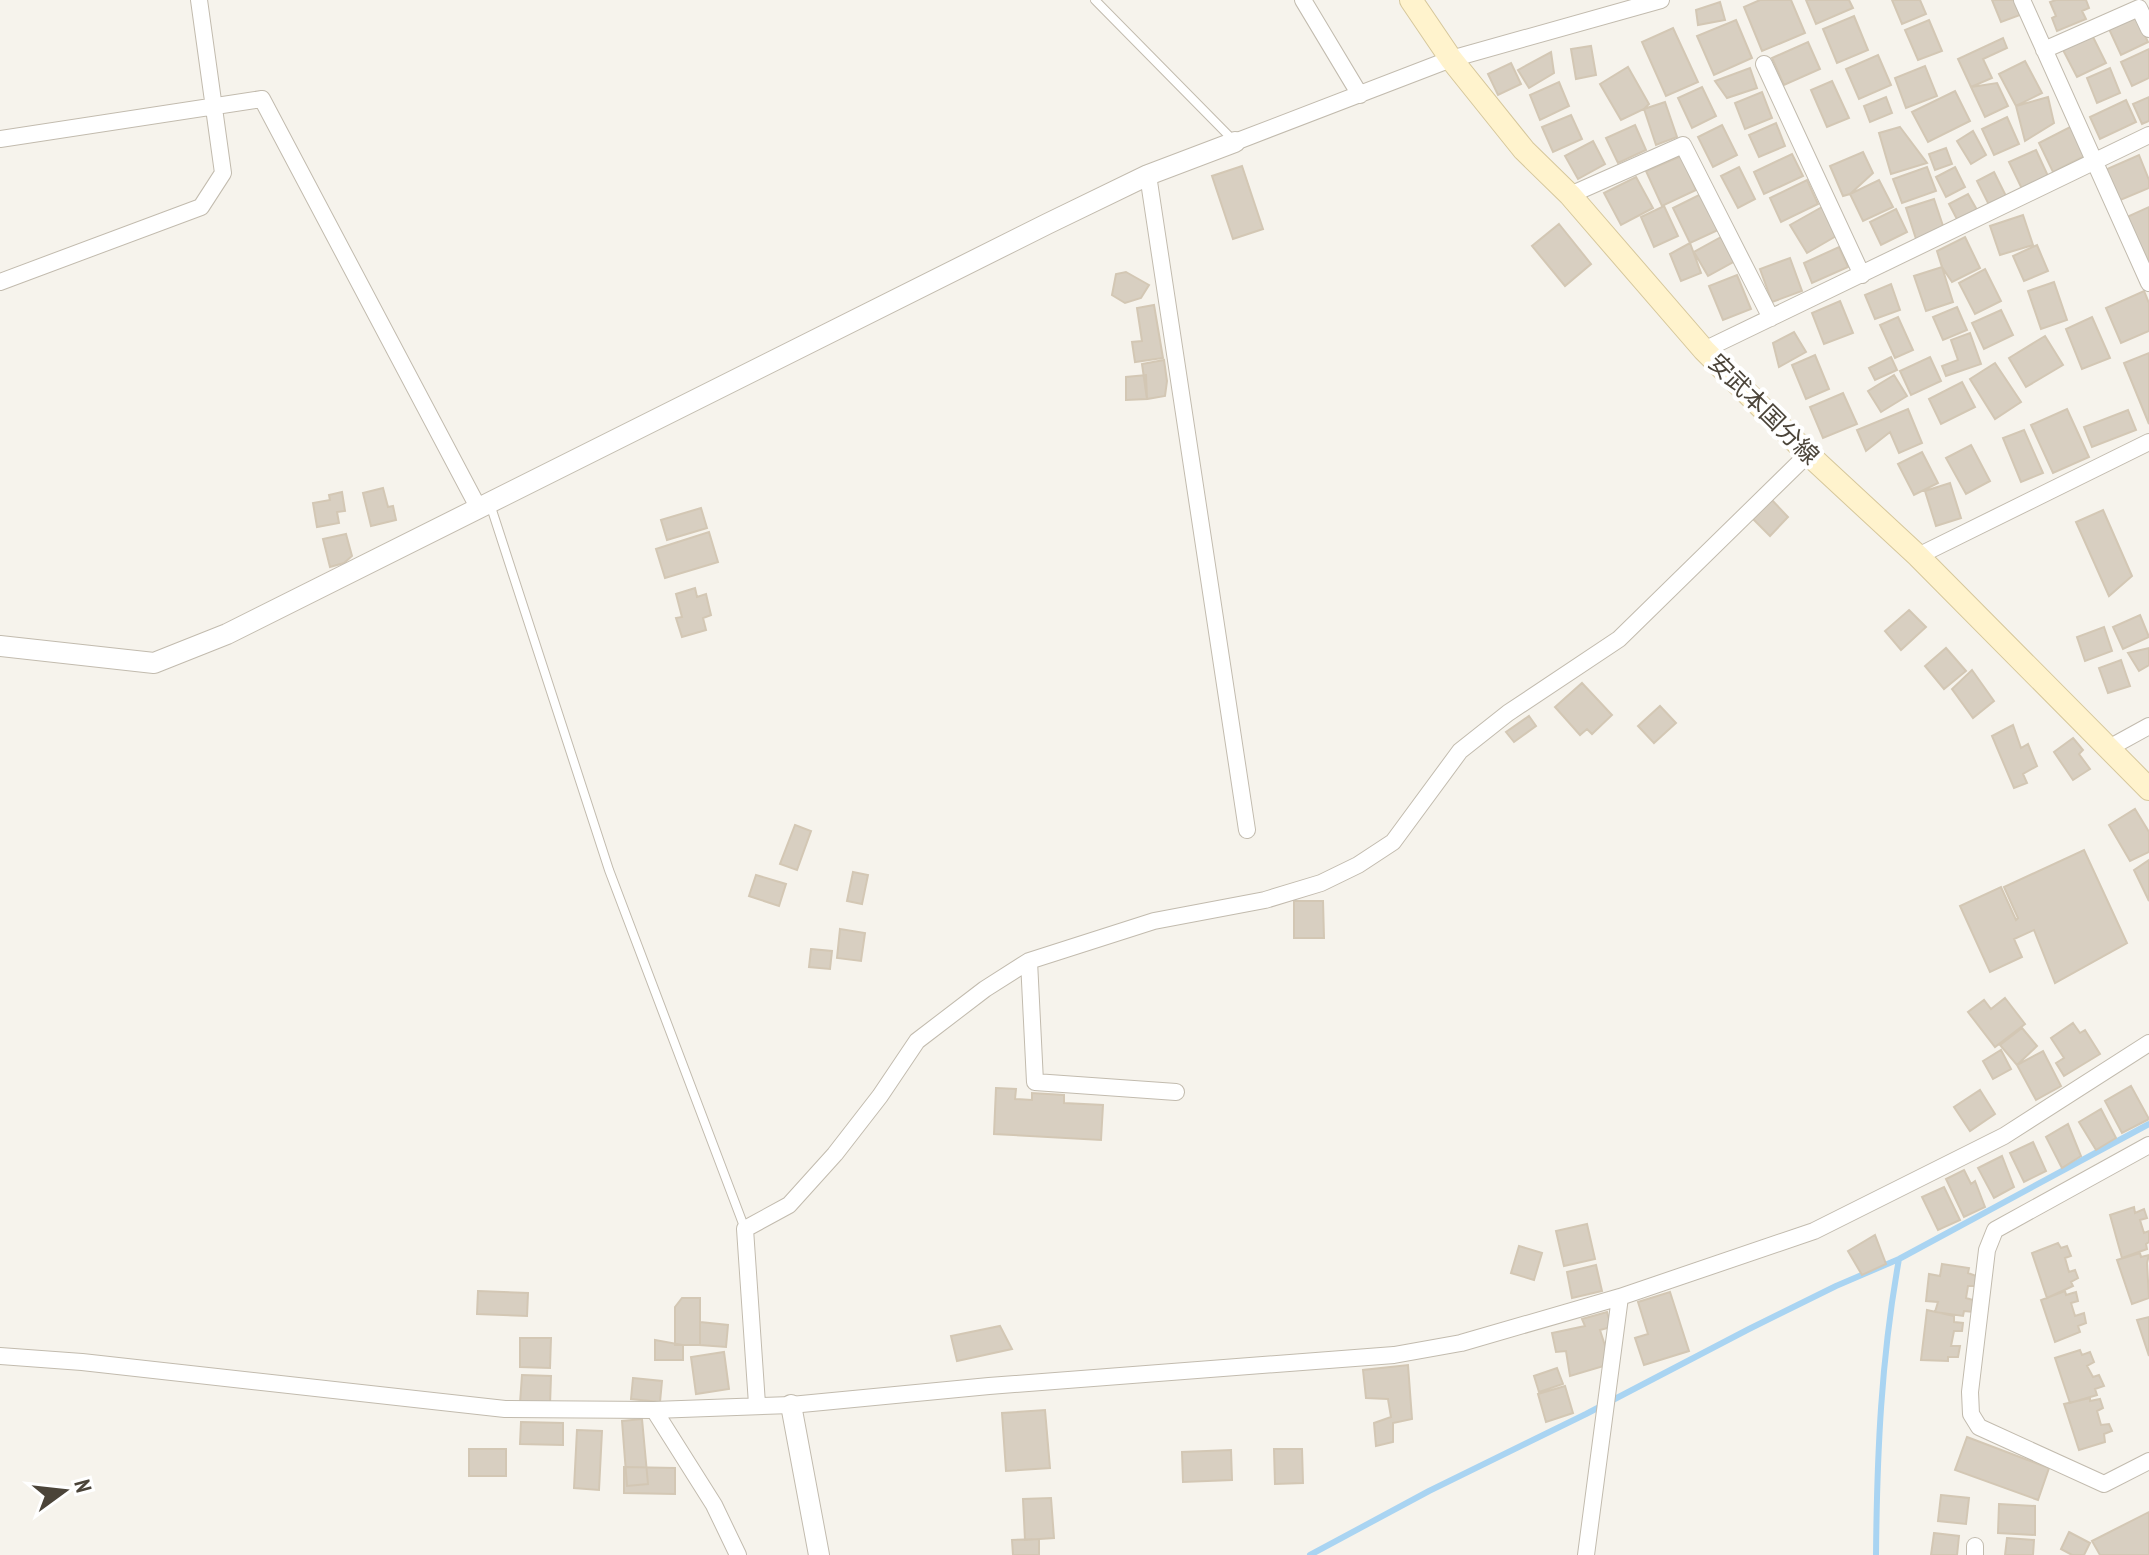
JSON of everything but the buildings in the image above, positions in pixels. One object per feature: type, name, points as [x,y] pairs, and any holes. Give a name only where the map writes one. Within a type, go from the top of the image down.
[{"type":"main road","name":"安武本国分線","points":[[1411,0],[1451,59],[1524,150],[1570,195],[1704,350],[1808,454],[1918,556],[2149,789]]},
{"type":"street","points":[[0,282],[201,207],[223,173],[199,0]]},
{"type":"street","points":[[1303,0],[1360,95]]},
{"type":"street","points":[[0,646],[154,663],[227,634],[1148,175],[1451,59],[1661,0]]},
{"type":"street","points":[[2022,0],[2149,283]]},
{"type":"street","points":[[2044,50],[2139,8],[2149,29]]},
{"type":"street","points":[[1764,64],[1862,275]]},
{"type":"street","points":[[0,139],[262,99],[484,506]]},
{"type":"street","points":[[1704,350],[2149,135]]},
{"type":"street","points":[[1570,195],[1683,145],[1771,318]]},
{"type":"street","points":[[1148,175],[1247,830]]},
{"type":"street","points":[[1918,556],[2149,442]]},
{"type":"street","points":[[757,1404],[745,1229],[789,1205],[835,1154],[917,1041],[985,989],[1029,961],[1154,921],[1265,900],[1321,883],[1358,865],[1393,842],[1460,751],[1508,713],[1619,639],[1808,454]]},
{"type":"street","points":[[2109,748],[2149,726]]},
{"type":"street","points":[[1029,961],[1035,1082],[1176,1092]]},
{"type":"street","points":[[0,1356],[82,1362],[505,1409],[654,1410],[791,1405],[989,1386],[1394,1355],[1461,1343],[1620,1297],[1814,1231],[2004,1136],[2149,1043]]},
{"type":"street","points":[[2149,1145],[1995,1230],[1987,1250],[1970,1392],[1971,1414],[1979,1427],[2104,1484],[2149,1461]]},
{"type":"street","points":[[1586,1555],[1620,1297]]},
{"type":"street","points":[[791,1405],[819,1555]]},
{"type":"street","points":[[654,1410],[714,1505],[738,1555]]},
{"type":"lane","points":[[1095,0],[1235,142]]},
{"type":"lane","points":[[484,506],[609,870],[745,1229]]},
{"type":"waterway","points":[[1310,1555],[1429,1491],[1749,1329],[1899,1259],[2149,1124]]},
{"type":"waterway","points":[[1876,1555],[1881,1407],[1899,1259]]}]
